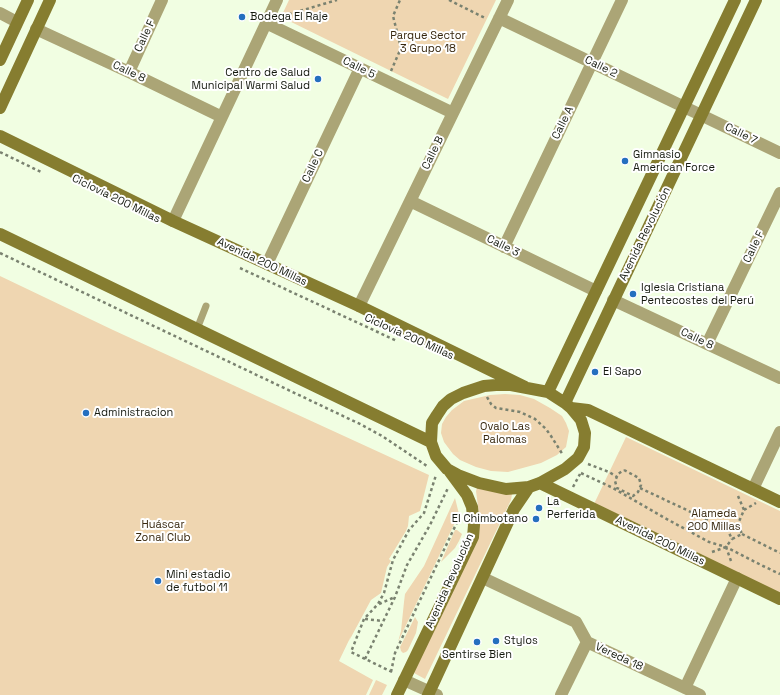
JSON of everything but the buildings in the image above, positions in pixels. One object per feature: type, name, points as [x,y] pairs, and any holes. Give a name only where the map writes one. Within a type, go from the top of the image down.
[{"type":"main road","points":[[0,60],[28,0]]},
{"type":"main road","points":[[0,108],[50,0]]},
{"type":"main road","name":"Avenida Revolución","points":[[548,392],[735,0]]},
{"type":"main road","name":"Avenida Revolución","points":[[568,406],[613,300],[756,0]]},
{"type":"main road","name":"Avenida 200 Millas","points":[[0,136],[173,221],[359,306],[525,387]]},
{"type":"main road","points":[[0,234],[431,442]]},
{"type":"main road","points":[[496,385],[511,385],[548,392],[568,406],[581,420],[585,433],[584,447],[578,458],[565,469],[535,485],[506,489],[479,484],[458,475],[443,472],[431,442],[432,423],[443,406],[451,399],[480,387],[496,385]]},
{"type":"main road","points":[[568,406],[588,410],[780,502]]},
{"type":"main road","name":"Avenida Revolución","points":[[397,695],[473,537],[474,525],[472,507],[467,495],[456,480],[443,472]]},
{"type":"main road","points":[[431,694],[514,509],[535,485]]},
{"type":"main road","name":"Avenida 200 Millas","points":[[535,485],[780,599]]},
{"type":"street","name":"Calle F","points":[[129,72],[162,0]]},
{"type":"street","points":[[173,221],[277,0]]},
{"type":"street","name":"Calle B","points":[[359,306],[508,0]]},
{"type":"street","name":"Calle A","points":[[504,246],[622,0]]},
{"type":"street","points":[[0,13],[18,22]]},
{"type":"street","name":"Calle 2","points":[[498,21],[702,115]]},
{"type":"street","name":"Calle 5","points":[[267,22],[453,113]]},
{"type":"street","name":"Calle 8","points":[[36,29],[222,117]]},
{"type":"street","name":"Calle C","points":[[267,264],[360,68]]},
{"type":"street","name":"Calle 7","points":[[702,115],[780,153]]},
{"type":"street","name":"Calle F","points":[[707,344],[780,193]]},
{"type":"street","name":"Calle 3","points":[[410,201],[596,291]]},
{"type":"street","name":"Calle 8","points":[[613,300],[780,378]]},
{"type":"street","points":[[753,489],[780,432]]},
{"type":"street","name":"Vereda 18","points":[[482,578],[576,622],[587,642],[700,695]]},
{"type":"street","points":[[685,688],[736,578]]},
{"type":"street","points":[[561,695],[587,642]]},
{"type":"street","points":[[404,680],[431,694]]},
{"type":"lane","points":[[196,329],[206,306]]},
{"type":"path","points":[[267,22],[337,0]]},
{"type":"path","points":[[387,81],[401,48],[393,16],[400,0]]},
{"type":"path","points":[[449,0],[498,21]]},
{"type":"path","points":[[0,152],[43,173]]},
{"type":"path","points":[[0,253],[362,425],[382,436],[429,468]]},
{"type":"path","name":"Ciclovía 200 Millas","points":[[238,266],[403,343]]},
{"type":"path","points":[[480,387],[496,408],[520,412],[539,422],[551,436],[567,461],[581,473],[613,488],[709,542],[726,547],[780,574]]},
{"type":"path","points":[[585,463],[609,472],[617,477]]},
{"type":"path","points":[[624,470],[639,478],[641,485],[638,492],[633,496],[617,488],[615,481],[617,477],[618,474],[624,470]]},
{"type":"path","points":[[365,659],[395,597],[407,565],[430,525],[450,484],[443,472],[436,473],[424,513],[409,530],[392,560],[384,594],[378,604],[364,619],[350,652],[391,672],[396,653],[460,515]]},
{"type":"path","points":[[728,529],[738,524],[744,510],[730,479]]},
{"type":"path","points":[[640,488],[728,529],[732,539]]},
{"type":"path","points":[[738,524],[742,534],[780,553]]},
{"type":"path","points":[[726,547],[732,539],[742,534]]},
{"type":"path","points":[[726,547],[736,578]]},
{"type":"path","points":[[378,604],[395,597]]},
{"type":"path","points":[[364,619],[383,621]]},
{"type":"green space","name":"Parque Sector 3 Grupo 18","points":[[289,0],[496,0],[448,99],[281,17]]},
{"type":"green space","name":"Huáscar Zonal Club","points":[[0,276],[113,330],[429,475],[420,511],[409,516],[406,531],[389,559],[391,561],[387,567],[381,593],[371,600],[339,661],[373,680],[366,695],[0,695]]},
{"type":"green space","name":"Ovalo Las Palomas","points":[[490,395],[520,395],[534,399],[562,416],[569,431],[566,447],[557,455],[541,463],[508,472],[491,471],[476,467],[460,460],[453,454],[444,442],[441,433],[442,424],[452,410],[464,401]]},
{"type":"green space","name":"Alameda 200 Millas","points":[[626,437],[780,511],[780,593],[594,504]]},
{"type":"green space","points":[[477,488],[512,494],[511,500],[425,679],[414,673],[476,532],[479,514],[476,491]]},
{"type":"green space","points":[[455,498],[459,514],[398,642],[401,631],[405,594],[424,566]]},
{"type":"green space","points":[[455,530],[462,534],[459,541],[455,548],[441,562]]},
{"type":"green space","points":[[415,617],[418,622],[416,633],[408,650],[403,653],[400,647]]},
{"type":"green space","points":[[376,680],[387,685],[382,695],[369,695]]},
{"type":"place","name":"Bodega El Raje","points":[[242,17]]},
{"type":"place","name":"Centro de Salud Municipal Warmi Salud","points":[[318,79]]},
{"type":"place","name":"Gimnasio American Force","points":[[625,161]]},
{"type":"place","name":"Iglesia Cristiana Pentecostes del Perú","points":[[633,294]]},
{"type":"place","name":"El Sapo","points":[[595,372]]},
{"type":"place","name":"Administracion","points":[[86,413]]},
{"type":"place","name":"La Perferida","points":[[539,508]]},
{"type":"place","name":"El Chimbotano","points":[[536,519]]},
{"type":"place","name":"Mini estadio de futbol 11","points":[[158,581]]},
{"type":"place","name":"Stylos","points":[[496,641]]},
{"type":"place","name":"Sentirse Bien","points":[[477,642]]}]
